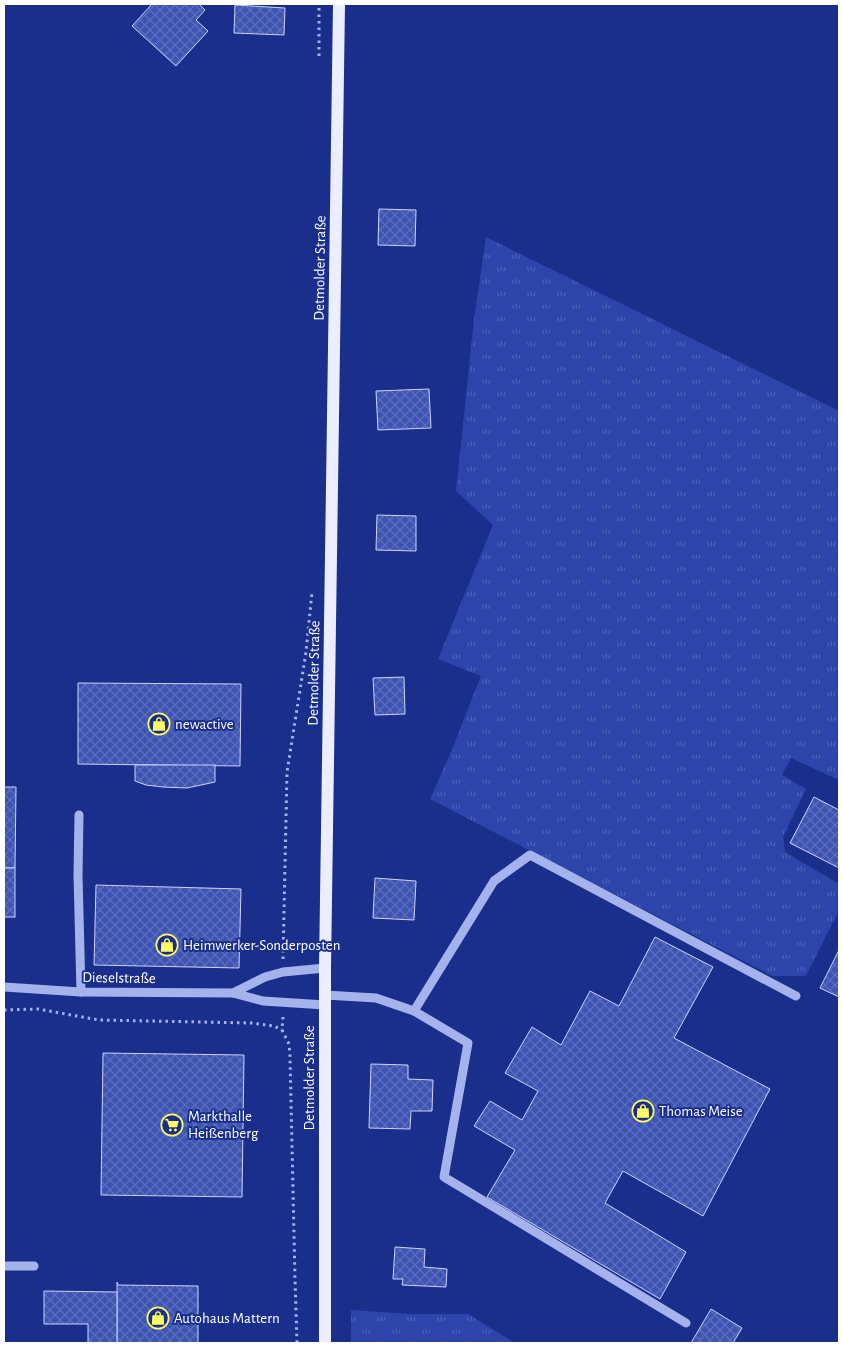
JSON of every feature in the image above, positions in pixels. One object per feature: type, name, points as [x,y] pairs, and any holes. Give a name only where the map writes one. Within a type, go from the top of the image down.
[{"type":"main road","name":"Detmolder Straße","points":[[325,1343],[325,968],[340,4]]},
{"type":"street","points":[[79,816],[78,875],[81,992]]},
{"type":"street","points":[[414,1011],[494,881],[530,855],[796,996]]},
{"type":"street","name":"Dieselstraße","points":[[233,993],[265,977],[283,972],[325,968]]},
{"type":"street","name":"Dieselstraße","points":[[4,987],[81,992],[233,993],[263,1001],[284,1003],[376,998],[414,1011],[468,1043],[444,1177],[686,1324]]},
{"type":"street","points":[[4,1266],[34,1266]]},
{"type":"path","points":[[319,60],[320,4]]},
{"type":"path","points":[[283,972],[287,772],[306,652],[312,586]]},
{"type":"path","points":[[284,1003],[282,1030],[289,1044],[290,1056],[297,1343]]},
{"type":"path","points":[[4,1010],[38,1009],[99,1020],[250,1023],[274,1026],[282,1030]]},
{"type":"green space","points":[[486,237],[839,411],[839,780],[791,758],[782,775],[806,789],[783,837],[785,852],[839,884],[839,910],[806,976],[772,976],[430,799],[481,676],[438,659],[493,525],[456,491],[474,320]]},
{"type":"green space","points":[[351,1310],[409,1314],[468,1314],[515,1343],[351,1343]]},
{"type":"building","points":[[152,4],[199,4],[205,10],[196,20],[208,31],[176,66],[132,26]]},
{"type":"building","points":[[235,5],[285,8],[284,35],[234,33]]},
{"type":"building","points":[[379,209],[416,210],[415,246],[378,245]]},
{"type":"building","points":[[429,389],[431,428],[378,430],[376,391]]},
{"type":"building","points":[[377,515],[416,516],[416,551],[376,550]]},
{"type":"building","points":[[404,677],[405,714],[375,715],[373,678]]},
{"type":"building","name":"newactive","points":[[78,683],[241,684],[240,766],[78,764]]},
{"type":"building","points":[[135,765],[215,765],[215,782],[187,788],[146,785],[135,781]]},
{"type":"building","points":[[4,787],[16,787],[15,868],[4,868]]},
{"type":"building","points":[[814,797],[839,810],[839,868],[790,843]]},
{"type":"building","points":[[4,868],[15,868],[15,917],[4,917]]},
{"type":"building","points":[[375,878],[416,881],[414,920],[373,918]]},
{"type":"building","name":"Heimwerker-Sonderposten","points":[[96,885],[241,889],[239,968],[94,965]]},
{"type":"building","name":"Thomas Meise","points":[[655,937],[713,967],[674,1038],[770,1089],[703,1216],[623,1171],[605,1203],[686,1252],[660,1299],[487,1197],[515,1150],[474,1126],[490,1101],[522,1120],[538,1091],[505,1073],[532,1027],[561,1045],[590,991],[619,1006]]},
{"type":"building","points":[[839,950],[839,997],[820,988]]},
{"type":"building","name":"Markthalle Heißenberg","points":[[103,1053],[244,1055],[242,1197],[101,1195]]},
{"type":"building","points":[[371,1064],[408,1065],[408,1079],[433,1080],[432,1111],[411,1111],[410,1129],[369,1128]]},
{"type":"building","points":[[395,1247],[425,1249],[424,1267],[447,1269],[446,1287],[402,1285],[403,1279],[393,1279]]},
{"type":"building","name":"Autohaus Mattern","points":[[117,1282],[118,1285],[198,1286],[198,1343],[117,1343]]},
{"type":"building","points":[[44,1291],[117,1292],[117,1343],[88,1343],[88,1324],[44,1324]]},
{"type":"building","points":[[711,1309],[742,1328],[733,1343],[691,1343]]},
{"type":"place","name":"newactive","points":[[159,724]]},
{"type":"place","name":"Heimwerker-Sonderposten","points":[[167,945]]},
{"type":"place","name":"Thomas Meise","points":[[643,1111]]},
{"type":"place","name":"Markthalle Heißenberg","points":[[172,1125]]},
{"type":"place","name":"Autohaus Mattern","points":[[158,1318]]}]
